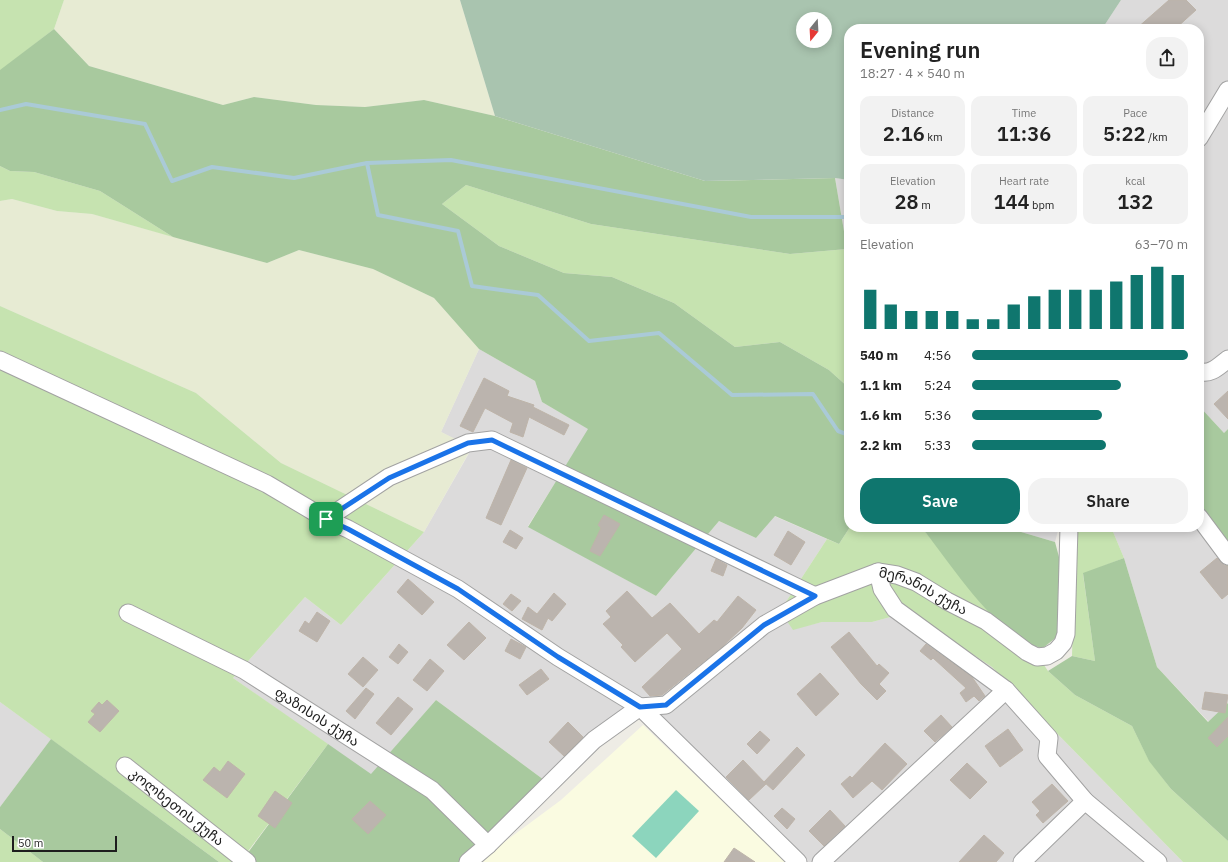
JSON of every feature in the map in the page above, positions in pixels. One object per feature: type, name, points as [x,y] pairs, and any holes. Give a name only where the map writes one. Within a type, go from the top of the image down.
[{"type":"street","points":[[1204,130],[1228,90]]},
{"type":"street","points":[[1204,373],[1212,371],[1228,359]]},
{"type":"street","points":[[0,360],[267,484],[326,519],[348,529],[458,589],[558,657],[640,707],[798,862]]},
{"type":"street","points":[[326,519],[389,478],[468,443],[492,440],[815,596]]},
{"type":"street","points":[[1204,524],[1228,556]]},
{"type":"street","name":"მერანის ქუჩა","points":[[640,707],[666,705],[764,625],[815,596],[878,572],[897,575],[916,582],[946,601],[986,621],[1028,652],[1037,657],[1047,656],[1056,651],[1063,643],[1066,634],[1069,532]]},
{"type":"street","points":[[878,572],[882,589],[895,609],[1006,690],[1049,738],[1047,756],[1085,801],[1158,862]]},
{"type":"street","name":"ფაზისის ქუჩა","points":[[128,613],[244,670],[432,790],[488,845]]},
{"type":"street","points":[[821,862],[1006,690]]},
{"type":"street","points":[[468,862],[488,845],[594,740],[640,707]]},
{"type":"street","name":"კოლხეთის ქუჩა","points":[[125,766],[247,862]]},
{"type":"street","points":[[1022,862],[1085,801]]},
{"type":"shaded area","points":[[64,0],[460,0],[495,116],[424,100],[365,107],[316,105],[254,97],[223,105],[89,66],[54,29]]},
{"type":"shaded area","points":[[460,0],[1121,0],[1105,24],[844,24],[844,179],[835,178],[705,181],[495,116]]},
{"type":"shaded area","points":[[1121,0],[1228,0],[1228,429],[1224,433],[1204,411],[1204,24],[1105,24]]},
{"type":"shaded area","points":[[835,178],[844,179],[844,231]]},
{"type":"shaded area","points":[[12,199],[57,211],[92,214],[267,263],[299,250],[373,269],[434,298],[479,349],[441,432],[472,447],[424,532],[281,463],[196,393],[0,306],[0,201]]},
{"type":"shaded area","points":[[479,349],[535,381],[542,402],[589,429],[528,526],[656,596],[719,521],[756,538],[774,516],[827,539],[780,611],[793,629],[822,622],[872,622],[909,612],[992,667],[1183,862],[805,862],[643,704],[544,780],[436,700],[371,775],[233,678],[305,597],[341,625],[424,532],[472,448],[441,432]]},
{"type":"shaded area","points":[[1021,532],[1058,532],[1055,542]]},
{"type":"shaded area","points":[[1113,532],[1202,532],[1228,567],[1228,703],[1209,722],[1157,667],[1124,558]]},
{"type":"shaded area","points":[[0,702],[51,739],[0,807]]},
{"type":"shaded area","points":[[643,725],[786,862],[483,862],[496,848],[561,800]]},
{"type":"green space","points":[[0,0],[64,0],[54,29],[0,71]]},
{"type":"green space","points":[[54,29],[89,66],[223,105],[254,97],[316,105],[365,107],[424,100],[495,116],[705,181],[835,178],[844,231],[844,249],[790,254],[591,224],[466,185],[442,204],[499,246],[564,273],[612,277],[674,303],[735,347],[780,342],[829,370],[844,384],[844,532],[847,532],[839,544],[775,516],[756,538],[719,521],[656,596],[528,527],[588,429],[542,402],[535,381],[479,349],[434,298],[373,269],[299,250],[267,263],[173,237],[100,191],[34,172],[10,171],[0,166],[0,70]]},
{"type":"green space","points":[[0,166],[10,171],[34,172],[100,191],[173,237],[92,214],[57,211],[12,199],[0,201]]},
{"type":"green space","points":[[466,185],[591,224],[790,254],[844,249],[844,384],[829,370],[780,342],[735,347],[674,303],[612,277],[564,273],[499,246],[442,204]]},
{"type":"green space","points":[[0,306],[196,393],[281,463],[424,532],[341,625],[305,597],[233,678],[328,744],[240,862],[219,862],[0,702]]},
{"type":"green space","points":[[1204,411],[1224,433],[1228,429],[1228,567],[1202,532],[1204,532]]},
{"type":"green space","points":[[847,532],[926,533],[1031,646],[1048,671],[1075,695],[1132,726],[1149,760],[1171,789],[1228,841],[1228,862],[1183,862],[992,667],[909,612],[872,622],[822,622],[793,630],[780,611],[827,539],[839,544]]},
{"type":"green space","points":[[925,532],[1021,532],[1055,542],[1059,557],[1059,635],[1043,648],[1027,643],[1011,632],[994,618],[978,601]]},
{"type":"green space","points":[[1076,532],[1113,532],[1124,558],[1083,574],[1095,661],[1072,656]]},
{"type":"green space","points":[[1124,558],[1157,667],[1208,722],[1228,703],[1228,841],[1171,789],[1149,761],[1132,726],[1075,695],[1048,671],[1072,656],[1095,661],[1083,573]]},
{"type":"green space","points":[[436,700],[544,780],[465,862],[241,862],[328,744],[371,774]]},
{"type":"green space","points":[[51,739],[219,862],[43,862],[0,829],[0,807]]},
{"type":"green space","points":[[676,790],[699,811],[656,858],[632,836]]},
{"type":"green space","points":[[0,829],[43,862],[0,862]]},
{"type":"building","points":[[1169,0],[1186,0],[1196,10],[1181,24],[1142,24]]},
{"type":"building","points":[[484,378],[509,391],[507,396],[534,405],[533,407],[569,425],[564,435],[529,417],[523,437],[510,432],[513,423],[485,408],[473,432],[460,426]]},
{"type":"building","points":[[1228,391],[1228,419],[1214,404]]},
{"type":"building","points":[[511,460],[527,468],[501,525],[486,518]]},
{"type":"building","points":[[604,515],[620,524],[600,556],[590,551],[601,528],[598,525]]},
{"type":"building","points":[[510,530],[523,538],[516,549],[503,542]]},
{"type":"building","points":[[788,531],[805,542],[791,565],[774,555]]},
{"type":"building","points":[[1217,558],[1224,565],[1228,566],[1228,594],[1222,599],[1200,572]]},
{"type":"building","points":[[716,559],[727,565],[723,576],[711,571]]},
{"type":"building","points":[[408,579],[434,602],[422,615],[397,592]]},
{"type":"building","points":[[627,591],[652,618],[670,603],[699,634],[714,620],[717,622],[738,596],[756,610],[742,628],[722,647],[662,695],[650,696],[642,687],[682,649],[667,633],[635,662],[621,647],[623,645],[603,624],[611,617],[606,611]]},
{"type":"building","points":[[554,593],[566,604],[552,621],[548,618],[542,630],[522,619],[528,607],[537,614]]},
{"type":"building","points":[[511,594],[521,601],[512,611],[503,604]]},
{"type":"building","points":[[317,612],[330,621],[317,642],[299,631],[305,621],[309,624]]},
{"type":"building","points":[[469,622],[486,638],[464,660],[447,645]]},
{"type":"building","points":[[849,632],[877,666],[879,664],[889,673],[879,684],[886,691],[877,700],[861,684],[831,647]]},
{"type":"building","points":[[511,639],[526,647],[520,659],[505,651]]},
{"type":"building","points":[[399,644],[408,652],[398,664],[389,657]]},
{"type":"building","points":[[926,644],[972,677],[985,696],[979,701],[974,696],[966,702],[960,693],[966,688],[933,658],[931,660],[920,651]]},
{"type":"building","points":[[363,657],[378,670],[363,687],[348,674]]},
{"type":"building","points":[[430,659],[444,671],[427,691],[413,680]]},
{"type":"building","points":[[541,669],[549,679],[527,695],[519,685]]},
{"type":"building","points":[[820,673],[839,694],[816,716],[797,694]]},
{"type":"building","points":[[366,688],[374,694],[355,719],[346,711]]},
{"type":"building","points":[[1205,692],[1228,695],[1225,713],[1202,709]]},
{"type":"building","points":[[398,697],[413,709],[391,735],[376,723]]},
{"type":"building","points":[[107,700],[119,711],[100,732],[88,722],[95,714],[91,711],[99,702],[102,705]]},
{"type":"building","points":[[941,715],[952,727],[935,742],[924,731]]},
{"type":"building","points":[[1228,717],[1228,736],[1217,747],[1208,738]]},
{"type":"building","points":[[568,722],[583,737],[564,756],[549,742]]},
{"type":"building","points":[[1008,729],[1023,750],[1000,767],[985,746]]},
{"type":"building","points":[[760,731],[770,740],[757,754],[747,744]]},
{"type":"building","points":[[885,743],[907,764],[882,790],[872,781],[853,798],[841,784],[850,776],[852,778]]},
{"type":"building","points":[[797,747],[805,755],[773,790],[764,782]]},
{"type":"building","points":[[743,760],[766,784],[749,800],[726,777]]},
{"type":"building","points":[[228,761],[245,774],[227,798],[203,780],[214,767],[220,772]]},
{"type":"building","points":[[967,763],[987,782],[970,799],[950,780]]},
{"type":"building","points":[[1052,784],[1068,801],[1043,823],[1036,815],[1040,811],[1032,802]]},
{"type":"building","points":[[275,791],[292,803],[275,828],[258,816]]},
{"type":"building","points":[[370,801],[386,815],[368,834],[352,819]]},
{"type":"building","points":[[782,808],[795,819],[787,829],[774,816]]},
{"type":"building","points":[[830,810],[845,826],[824,846],[809,831]]},
{"type":"building","points":[[984,835],[1004,853],[996,862],[959,862]]},
{"type":"building","points":[[734,848],[755,862],[724,862]]},
{"type":"waterway","points":[[0,110],[26,104],[145,124],[172,181],[212,167],[294,178],[367,163],[378,215],[458,231],[472,286],[538,295],[589,341],[659,333],[732,395],[813,394],[838,431],[844,433]]},
{"type":"waterway","points":[[367,163],[451,160],[751,217],[844,217]]},
{"type":"route","points":[[492,440],[815,596],[764,625],[666,705],[640,707],[558,657],[458,589],[348,529],[326,519],[389,478],[468,443],[492,440]]}]
